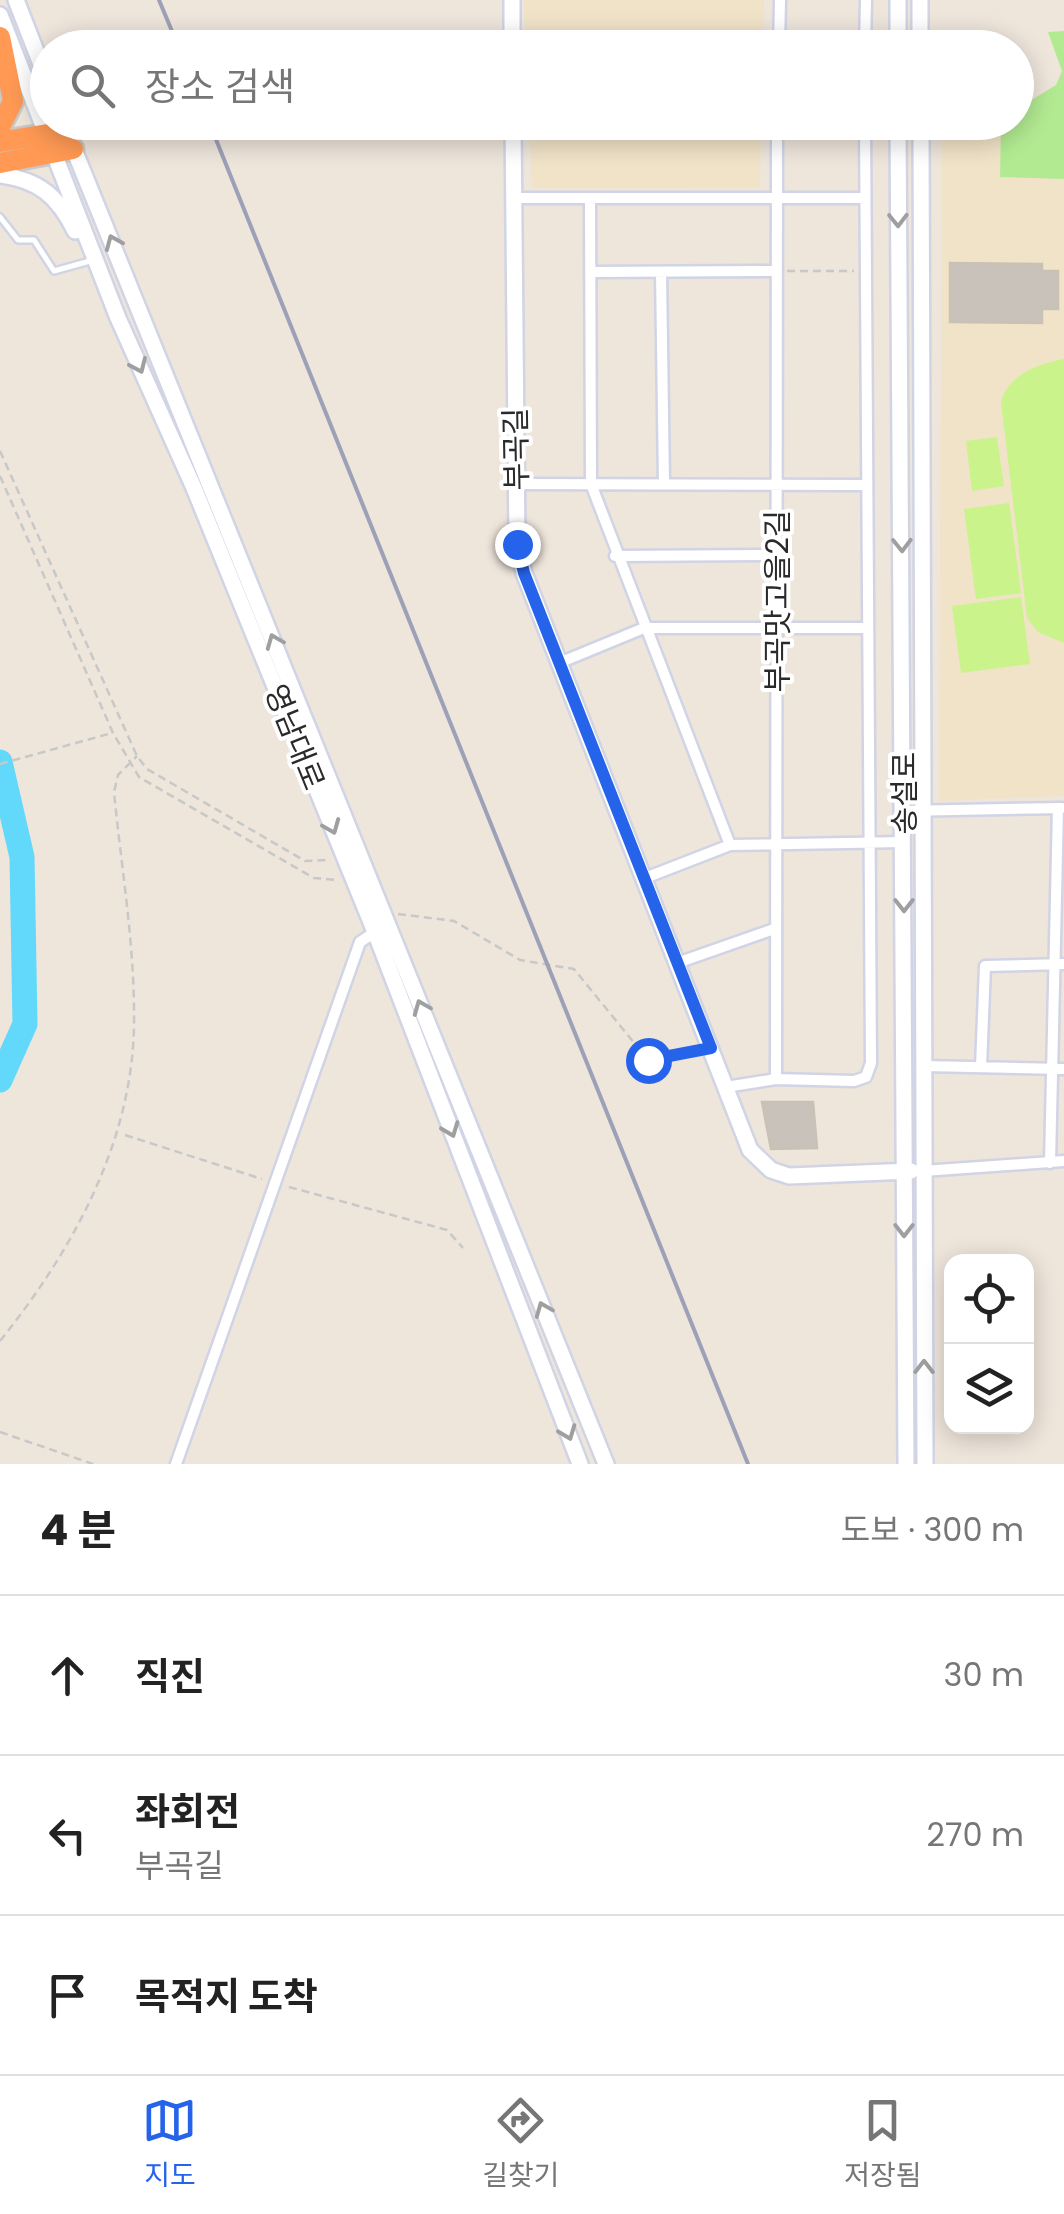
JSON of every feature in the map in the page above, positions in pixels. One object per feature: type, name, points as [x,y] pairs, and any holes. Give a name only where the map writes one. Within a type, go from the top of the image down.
[{"type":"highway","points":[[0,38],[13,100],[0,126]]},
{"type":"highway","points":[[0,142],[30,140]]},
{"type":"highway","points":[[0,163],[56,140]]},
{"type":"street","points":[[16,0],[30,36]]},
{"type":"street","points":[[512,0],[512,30]]},
{"type":"street","points":[[779,30],[780,0]]},
{"type":"street","points":[[865,30],[866,0]]},
{"type":"street","points":[[898,0],[898,30]]},
{"type":"street","points":[[920,0],[920,30]]},
{"type":"street","name":"영남대로","points":[[0,15],[30,75]]},
{"type":"street","name":"영남대로","points":[[62,140],[118,318],[194,488],[375,932],[580,1464]]},
{"type":"street","name":"영남대로","points":[[62,140],[383,912],[606,1464]]},
{"type":"street","name":"부곡길","points":[[513,140],[520,559],[750,1150],[771,1170],[789,1176],[923,1171]]},
{"type":"street","name":"부곡맛고을2길","points":[[776,1078],[777,140]]},
{"type":"street","points":[[726,1087],[776,1078],[854,1081],[866,1077],[871,1062],[865,628],[865,140]]},
{"type":"street","name":"송설로","points":[[898,140],[906,1464]]},
{"type":"street","name":"송설로","points":[[922,140],[924,1464]]},
{"type":"street","points":[[0,175],[38,183],[51,193],[118,318]]},
{"type":"street","points":[[513,198],[865,198]]},
{"type":"street","points":[[590,198],[591,484],[615,556],[730,845]]},
{"type":"street","points":[[590,272],[776,271]]},
{"type":"street","points":[[661,272],[664,484]]},
{"type":"street","points":[[516,484],[866,485]]},
{"type":"street","points":[[615,556],[777,556]]},
{"type":"street","points":[[559,663],[644,628],[865,628]]},
{"type":"street","points":[[904,811],[1061,808],[1058,1069],[1050,1162]]},
{"type":"street","points":[[645,878],[730,845],[904,842]]},
{"type":"street","points":[[677,962],[774,929]]},
{"type":"street","points":[[176,1464],[360,942],[375,932]]},
{"type":"street","points":[[980,1067],[985,966],[1059,964]]},
{"type":"street","points":[[924,1066],[1058,1069]]},
{"type":"street","points":[[923,1171],[1064,1161]]},
{"type":"lane","points":[[0,216],[18,240],[34,240],[54,271],[90,260]]},
{"type":"path","points":[[776,271],[865,272]]},
{"type":"path","points":[[0,451],[137,756],[147,769],[305,862],[344,859]]},
{"type":"path","points":[[0,476],[113,732],[139,776],[314,878],[354,881]]},
{"type":"path","points":[[0,764],[113,732]]},
{"type":"path","points":[[0,1341],[80,1228],[126,1091],[134,1016],[114,792],[130,760],[137,756]]},
{"type":"path","points":[[383,912],[454,922],[520,960],[574,969],[648,1060],[711,1048]]},
{"type":"path","points":[[125,1136],[275,1184],[447,1230],[462,1248]]},
{"type":"path","points":[[0,1432],[93,1464]]},
{"type":"shaded area","points":[[524,0],[764,0],[763,30],[525,30]]},
{"type":"shaded area","points":[[530,140],[761,140],[760,187],[532,188]]},
{"type":"shaded area","points":[[942,140],[1001,140],[1000,177],[1064,179],[1064,796],[939,801]]},
{"type":"green space","points":[[1064,31],[1064,179],[1000,177],[1001,140],[1034,140],[1034,99],[1056,85],[1062,71],[1048,32]]},
{"type":"green space","points":[[1064,359],[1064,643],[1038,632],[1027,618],[1001,402],[1018,377],[1035,367]]},
{"type":"green space","points":[[997,437],[1004,486],[972,491],[966,441]]},
{"type":"green space","points":[[1009,503],[1021,593],[976,599],[964,509]]},
{"type":"green space","points":[[1021,597],[1030,664],[961,673],[952,606]]},
{"type":"building","points":[[950,263],[1042,264],[1042,271],[1058,271],[1058,309],[1042,309],[1042,323],[950,322]]},
{"type":"building","points":[[762,1102],[813,1102],[817,1148],[771,1149]]},
{"type":"waterway","points":[[0,762],[22,857],[25,1024],[0,1080]]},
{"type":"railway","points":[[159,0],[172,30]]},
{"type":"railway","points":[[216,140],[748,1464]]},
{"type":"route","points":[[517,544],[524,573],[711,1048],[648,1060]]}]
